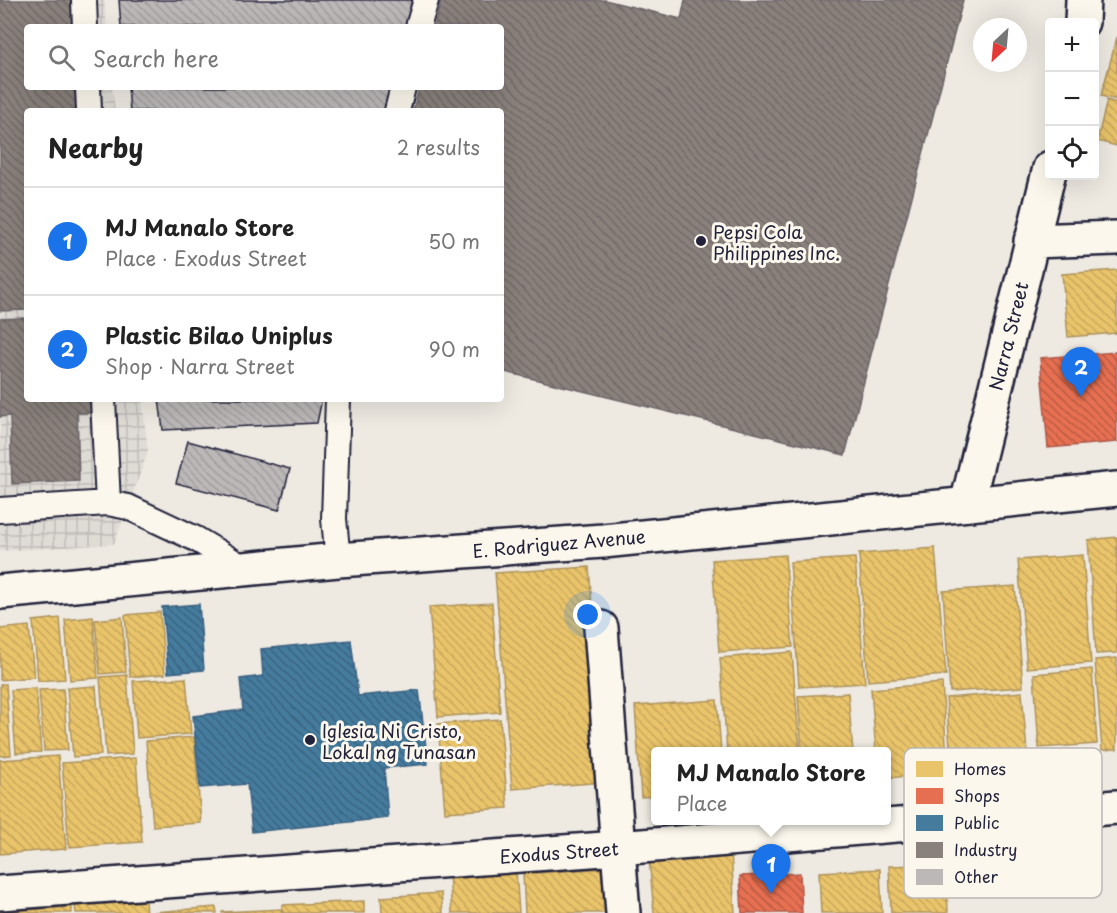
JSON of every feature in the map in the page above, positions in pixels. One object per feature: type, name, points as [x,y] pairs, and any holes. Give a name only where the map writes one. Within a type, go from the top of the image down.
[{"type":"street","points":[[1082,18],[1083,0]]},
{"type":"street","name":"Narra Street","points":[[967,504],[1047,180]]},
{"type":"street","points":[[1031,242],[1117,238]]},
{"type":"street","name":"E. Rodriguez Avenue","points":[[0,592],[338,560],[603,541],[1117,489]]},
{"type":"street","points":[[601,628],[623,913]]},
{"type":"street","name":"Exodus Street","points":[[1102,808],[1117,807]]},
{"type":"street","name":"Exodus Street","points":[[0,893],[618,848],[904,825]]},
{"type":"lane","points":[[84,0],[85,24]]},
{"type":"lane","points":[[419,24],[426,0]]},
{"type":"lane","points":[[88,90],[89,108]]},
{"type":"lane","points":[[398,108],[402,90]]},
{"type":"lane","points":[[103,402],[108,503]]},
{"type":"lane","points":[[338,402],[334,519],[338,560]]},
{"type":"lane","points":[[0,510],[108,503],[128,507],[196,539],[244,568]]},
{"type":"shaded area","points":[[0,0],[104,0],[107,24],[24,24],[24,90],[112,90],[115,108],[24,108],[24,402],[142,402],[148,452],[114,544],[0,551]]},
{"type":"building: Homes","points":[[1117,37],[1117,100],[1101,96]]},
{"type":"building: Homes","points":[[1107,100],[1117,103],[1117,146],[1099,142]]},
{"type":"building: Homes","points":[[1117,270],[1117,333],[1068,337],[1062,274]]},
{"type":"building: Homes","points":[[1117,537],[1117,653],[1096,654],[1088,540]]},
{"type":"building: Homes","points":[[935,548],[946,675],[868,681],[859,554]]},
{"type":"building: Homes","points":[[785,555],[793,647],[719,652],[712,560]]},
{"type":"building: Homes","points":[[1083,555],[1091,663],[1027,668],[1018,560]]},
{"type":"building: Homes","points":[[855,558],[865,683],[799,687],[790,562]]},
{"type":"building: Homes","points":[[589,567],[606,782],[512,789],[495,573]]},
{"type":"building: Homes","points":[[1015,586],[1023,687],[950,692],[943,591]]},
{"type":"building: Homes","points":[[492,603],[500,712],[438,717],[429,607]]},
{"type":"building: Homes","points":[[160,612],[165,674],[130,677],[125,615]]},
{"type":"building: Homes","points":[[93,617],[98,678],[70,680],[65,620]]},
{"type":"building: Homes","points":[[122,617],[126,672],[100,674],[95,620]]},
{"type":"building: Homes","points":[[60,618],[65,679],[38,681],[33,621]]},
{"type":"building: Homes","points":[[29,626],[34,677],[0,680],[0,629]]},
{"type":"building: Homes","points":[[792,652],[800,747],[727,747],[720,658]]},
{"type":"building: Homes","points":[[1117,658],[1117,749],[1102,750],[1095,660]]},
{"type":"building: Homes","points":[[1092,669],[1097,744],[1039,748],[1034,674]]},
{"type":"building: Homes","points":[[127,675],[133,754],[106,756],[100,677]]},
{"type":"building: Homes","points":[[186,678],[191,734],[137,738],[133,681]]},
{"type":"building: Homes","points":[[942,683],[946,748],[904,748],[904,777],[891,778],[891,747],[876,747],[871,689]]},
{"type":"building: Homes","points":[[0,684],[6,684],[11,755],[0,756]]},
{"type":"building: Homes","points":[[96,686],[101,755],[73,757],[67,688]]},
{"type":"building: Homes","points":[[36,688],[41,752],[16,753],[11,690]]},
{"type":"building: Homes","points":[[63,689],[68,750],[44,751],[39,690]]},
{"type":"building: Homes","points":[[1022,692],[1027,748],[950,748],[946,698]]},
{"type":"building: Homes","points":[[848,693],[853,747],[802,747],[798,696]]},
{"type":"building: Homes","points":[[717,700],[721,747],[651,747],[651,796],[641,797],[635,706]]},
{"type":"building: Homes","points":[[500,719],[508,808],[445,812],[438,724]]},
{"type":"building: Homes","points":[[194,737],[201,823],[153,826],[146,741]]},
{"type":"building: Homes","points":[[58,756],[66,849],[0,854],[0,760]]},
{"type":"building: Homes","points":[[136,758],[142,842],[69,847],[62,763]]},
{"type":"building: Homes","points":[[731,852],[735,913],[654,913],[649,858]]},
{"type":"building: Homes","points":[[904,865],[904,898],[947,898],[948,913],[891,913],[889,866]]},
{"type":"building: Homes","points":[[606,868],[609,913],[525,913],[523,874]]},
{"type":"building: Homes","points":[[880,869],[882,913],[821,913],[819,872]]},
{"type":"building: Homes","points":[[516,870],[519,913],[452,913],[449,875]]},
{"type":"building: Homes","points":[[441,893],[443,913],[382,913],[381,897]]},
{"type":"building: Homes","points":[[145,901],[146,913],[76,913],[75,906]]},
{"type":"building: Homes","points":[[364,901],[364,913],[282,913],[282,905]]},
{"type":"building: Homes","points":[[72,907],[72,913],[0,913],[0,912]]},
{"type":"building: Homes","points":[[216,907],[217,913],[153,912]]},
{"type":"building: Homes","points":[[283,909],[283,913],[222,913],[222,912]]},
{"type":"building: Shops","points":[[1116,352],[1117,442],[1048,448],[1040,358]]},
{"type":"building: Shops","points":[[800,873],[802,913],[742,913],[740,876]]},
{"type":"building: Public","points":[[199,604],[204,670],[168,673],[162,607]]},
{"type":"building: Public","name":"Iglesia Ni Cristo, Lokal ng Tunasan","points":[[351,640],[358,696],[419,690],[428,764],[384,768],[388,818],[252,832],[247,784],[200,788],[193,716],[243,710],[240,679],[263,676],[261,649]]},
{"type":"building: Industry","points":[[0,0],[72,0],[73,24],[24,24],[24,90],[76,90],[78,108],[24,108],[24,310],[0,311]]},
{"type":"building: Industry","name":"Pepsi Cola Philippines Inc.","points":[[441,0],[605,0],[681,19],[685,0],[963,0],[845,455],[504,372],[504,108],[414,108],[418,90],[504,90],[504,24],[435,24]]},
{"type":"building: Industry","points":[[24,318],[24,402],[92,402],[93,413],[77,413],[79,481],[12,484],[10,416],[0,417],[0,319]]},
{"type":"building: Other","points":[[119,0],[412,0],[407,24],[121,24]]},
{"type":"building: Other","points":[[128,90],[391,90],[388,108],[130,108]]},
{"type":"building: Other","points":[[159,402],[321,402],[317,423],[163,430]]},
{"type":"building: Other","points":[[188,441],[290,469],[279,510],[176,483]]},
{"type":"place","name":"Pepsi Cola Philippines Inc.","points":[[701,241]]},
{"type":"place","name":"Plastic Bilao Uniplus","points":[[1081,397]]},
{"type":"place","name":"Iglesia Ni Cristo, Lokal ng Tunasan","points":[[310,740]]},
{"type":"place","name":"MJ Manalo Store","points":[[771,894]]}]
